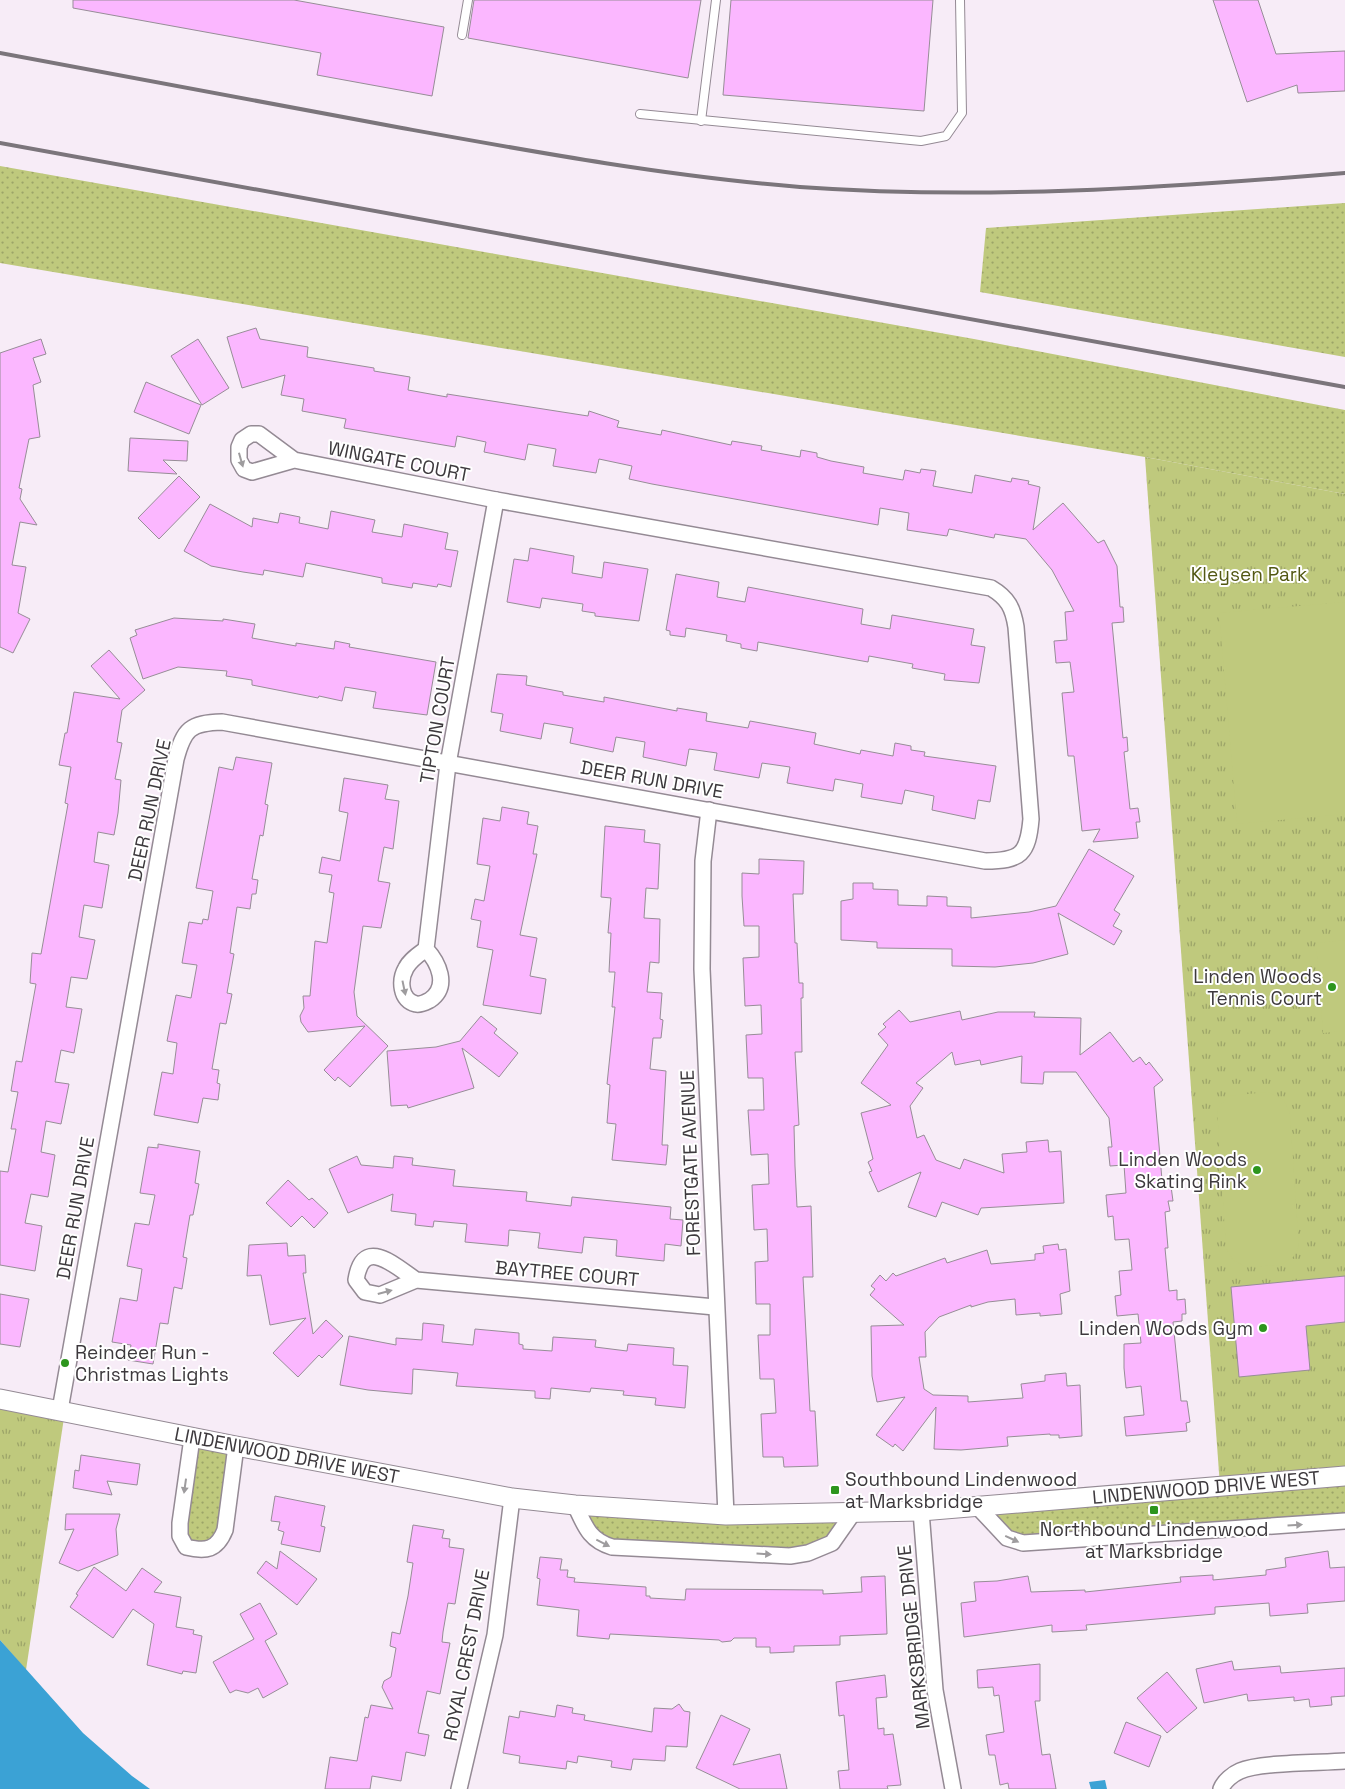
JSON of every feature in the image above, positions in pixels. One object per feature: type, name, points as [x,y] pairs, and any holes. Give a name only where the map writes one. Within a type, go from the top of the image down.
[{"type":"street","name":"WINGATE COURT","points":[[294,460],[496,500]]},
{"type":"street","name":"TIPTON COURT","points":[[426,949],[448,764],[496,500]]},
{"type":"street","name":"DEER RUN DRIVE","points":[[60,1410],[176,759],[182,737],[202,723],[222,722],[985,861],[1002,861],[1019,856],[1029,841],[1031,819],[1016,627],[1013,610],[1004,596],[991,588],[973,584],[496,500]]},
{"type":"street","name":"FORESTGATE AVENUE","points":[[709,810],[703,861],[702,969],[715,1307],[726,1514]]},
{"type":"street","name":"BAYTREE COURT","points":[[416,1280],[715,1307]]},
{"type":"street","name":"LINDENWOOD DRIVE WEST","points":[[0,1399],[192,1438],[512,1498],[575,1505],[726,1514],[921,1511],[1345,1476]]},
{"type":"street","points":[[192,1438],[180,1523],[180,1536],[186,1546],[197,1550],[210,1549],[220,1542],[225,1530],[236,1446]]},
{"type":"street","name":"ROYAL CREST DRIVE","points":[[459,1789],[495,1635],[512,1498]]},
{"type":"street","points":[[575,1505],[588,1533],[600,1543],[612,1547],[790,1556],[820,1550],[832,1544],[853,1513]]},
{"type":"street","points":[[977,1506],[1006,1538],[1023,1544],[1345,1521]]},
{"type":"street","name":"MARKSBRIDGE DRIVE","points":[[921,1511],[935,1690],[954,1789]]},
{"type":"street","points":[[1221,1789],[1224,1783],[1240,1771],[1259,1767],[1345,1761]]},
{"type":"lane","points":[[462,36],[468,0]]},
{"type":"lane","points":[[701,121],[716,0]]},
{"type":"lane","points":[[640,114],[921,141],[946,136],[962,113],[960,0]]},
{"type":"green space","points":[[0,166],[974,339],[1345,410],[1345,494],[1145,457],[0,263]]},
{"type":"green space","points":[[1345,203],[1345,357],[980,292],[986,228]]},
{"type":"green space","name":"Kleysen Park","points":[[1145,457],[1345,494],[1345,1476],[1220,1486]]},
{"type":"green space","points":[[1345,602],[1345,814],[1237,824],[1219,613]]},
{"type":"green space","name":"Linden Woods Tennis Court","points":[[1345,940],[1345,1031],[1323,1033],[1316,943]]},
{"type":"green space","name":"Linden Woods Skating Rink","points":[[1268,1092],[1284,1100],[1290,1114],[1299,1247],[1293,1257],[1281,1265],[1246,1267],[1233,1260],[1226,1248],[1217,1110],[1228,1096]]},
{"type":"green space","points":[[0,1399],[65,1411],[26,1670],[0,1640]]},
{"type":"green space","points":[[192,1438],[236,1446],[220,1543],[186,1547]]},
{"type":"green space","points":[[1345,1476],[1345,1521],[1023,1543],[977,1506]]},
{"type":"green space","points":[[575,1505],[853,1513],[820,1550],[612,1547]]},
{"type":"water","points":[[0,1640],[83,1733],[132,1776],[150,1789],[0,1789]]},
{"type":"water","points":[[1105,1780],[1107,1789],[1091,1789],[1089,1782]]},
{"type":"building","points":[[73,0],[294,0],[444,27],[432,96],[317,75],[321,53],[73,8]]},
{"type":"building","points":[[474,0],[701,0],[688,78],[468,38]]},
{"type":"building","points":[[731,0],[933,0],[924,111],[723,95]]},
{"type":"building","points":[[1213,0],[1258,0],[1276,54],[1345,51],[1345,91],[1298,93],[1297,85],[1247,102]]},
{"type":"building","points":[[256,328],[260,339],[308,347],[307,357],[374,368],[374,371],[410,377],[408,390],[447,397],[447,394],[588,416],[589,411],[619,421],[617,427],[661,435],[662,430],[731,445],[732,441],[762,446],[761,450],[800,457],[801,450],[817,453],[817,457],[831,461],[864,467],[863,473],[903,480],[905,470],[920,473],[921,469],[936,471],[933,486],[972,493],[975,475],[1011,482],[1012,478],[1029,481],[1028,484],[1040,487],[1033,530],[1063,503],[1098,543],[1104,540],[1117,566],[1120,607],[1123,607],[1124,622],[1112,623],[1123,738],[1127,737],[1128,751],[1124,752],[1130,809],[1138,808],[1140,822],[1136,822],[1138,838],[1093,842],[1100,829],[1082,831],[1074,756],[1068,756],[1062,693],[1074,692],[1070,662],[1056,663],[1054,641],[1067,640],[1065,612],[1074,611],[1052,570],[1026,539],[995,534],[994,538],[949,529],[947,536],[907,530],[909,513],[880,508],[878,525],[652,484],[629,479],[632,466],[599,459],[596,473],[553,466],[556,449],[528,444],[525,460],[484,452],[486,442],[457,436],[455,447],[344,428],[346,419],[302,411],[304,399],[281,395],[285,375],[242,388],[227,337]]},
{"type":"building","points":[[41,339],[46,354],[33,358],[41,382],[33,385],[40,437],[29,439],[19,488],[22,489],[20,499],[37,525],[20,522],[12,565],[26,567],[18,613],[30,619],[13,653],[0,647],[0,353]]},
{"type":"building","points":[[198,339],[229,388],[202,405],[171,356]]},
{"type":"building","points":[[146,382],[201,405],[189,434],[134,412]]},
{"type":"building","points":[[130,438],[188,441],[187,461],[163,460],[177,474],[128,471]]},
{"type":"building","points":[[179,476],[200,497],[159,539],[138,518]]},
{"type":"building","points":[[210,504],[252,527],[253,518],[278,523],[280,513],[300,517],[299,523],[328,529],[331,511],[375,520],[372,532],[402,537],[404,524],[448,533],[445,549],[458,551],[451,587],[438,584],[437,587],[413,583],[412,588],[382,583],[382,578],[306,563],[303,577],[264,570],[263,575],[211,566],[184,551]]},
{"type":"building","points":[[530,548],[574,556],[572,573],[602,578],[604,562],[648,569],[639,621],[595,616],[595,613],[582,611],[583,604],[542,598],[540,608],[507,602],[514,559],[528,561]]},
{"type":"building","points":[[676,574],[719,582],[717,597],[745,602],[748,587],[863,609],[861,624],[890,629],[892,615],[974,629],[971,645],[985,647],[979,683],[944,680],[945,674],[912,668],[913,664],[869,656],[868,662],[758,642],[757,651],[741,648],[741,644],[726,641],[727,635],[686,628],[685,637],[670,635],[670,631],[666,630]]},
{"type":"building","points":[[174,618],[223,621],[223,619],[255,624],[252,638],[296,646],[296,643],[334,649],[335,641],[350,644],[349,647],[436,662],[427,715],[373,708],[376,692],[345,687],[342,701],[319,696],[318,698],[252,685],[252,680],[226,676],[227,671],[178,667],[143,679],[130,638],[137,635],[135,630]]},
{"type":"building","points":[[109,650],[145,690],[122,710],[117,742],[122,743],[115,779],[121,780],[114,835],[98,832],[94,862],[109,865],[102,908],[84,905],[79,937],[95,940],[87,979],[71,977],[66,1007],[82,1009],[74,1053],[61,1050],[55,1082],[69,1084],[61,1124],[46,1121],[41,1152],[55,1155],[48,1197],[31,1194],[25,1223],[42,1226],[35,1271],[0,1265],[0,1171],[8,1172],[16,1129],[11,1129],[18,1092],[11,1091],[16,1061],[22,1062],[36,984],[30,983],[32,953],[41,954],[68,804],[65,803],[71,767],[59,765],[65,733],[67,733],[74,692],[120,699],[91,666]]},
{"type":"building","points":[[497,674],[527,676],[526,685],[563,692],[563,695],[604,702],[604,697],[677,711],[677,708],[707,713],[706,721],[748,728],[750,721],[816,733],[814,744],[860,754],[861,750],[893,756],[895,743],[911,746],[911,750],[925,752],[924,756],[996,766],[990,802],[978,800],[975,819],[932,810],[934,796],[905,790],[902,804],[861,797],[863,784],[835,779],[833,791],[787,783],[790,767],[762,763],[759,778],[714,770],[717,753],[689,749],[686,766],[643,757],[645,742],[616,737],[613,752],[570,743],[573,728],[544,723],[541,739],[500,731],[503,714],[491,712]]},
{"type":"building","points":[[236,757],[272,763],[265,804],[268,805],[263,836],[260,835],[252,879],[258,880],[256,894],[252,894],[250,909],[237,907],[230,953],[234,954],[227,993],[232,994],[226,1024],[220,1023],[212,1069],[219,1070],[217,1083],[220,1084],[218,1100],[203,1098],[198,1123],[154,1115],[162,1072],[173,1074],[177,1043],[167,1041],[176,995],[191,998],[197,965],[182,963],[189,922],[202,924],[203,919],[208,920],[213,891],[196,888],[219,767],[233,770]]},
{"type":"building","points":[[344,778],[388,785],[385,799],[399,801],[393,849],[384,847],[378,881],[390,883],[381,928],[363,926],[354,992],[357,1016],[388,1046],[350,1087],[338,1077],[335,1081],[324,1070],[365,1026],[308,1032],[301,1022],[300,1016],[304,1008],[303,996],[310,996],[315,941],[327,943],[334,893],[329,892],[332,875],[319,873],[322,857],[340,861],[348,813],[339,811]]},
{"type":"building","points":[[502,807],[529,812],[527,824],[538,826],[533,854],[537,854],[520,935],[537,938],[530,976],[546,979],[541,1014],[483,1005],[493,950],[477,947],[481,921],[471,919],[475,899],[484,901],[490,866],[477,864],[483,818],[500,821]]},
{"type":"building","points":[[605,826],[645,830],[644,842],[660,844],[658,889],[646,888],[644,918],[660,919],[659,963],[650,962],[647,992],[662,993],[660,1019],[663,1020],[661,1038],[653,1038],[650,1069],[666,1071],[662,1145],[668,1145],[666,1165],[612,1160],[616,1124],[607,1123],[610,1085],[607,1084],[615,1007],[612,1007],[615,972],[609,972],[611,933],[608,933],[611,898],[601,897]]},
{"type":"building","points":[[1089,849],[1134,876],[1114,910],[1120,914],[1113,926],[1122,931],[1114,945],[1058,913],[1068,954],[1033,963],[995,967],[952,966],[952,949],[877,948],[877,942],[841,940],[841,901],[853,899],[853,883],[873,883],[873,889],[898,890],[898,905],[927,906],[927,896],[947,897],[947,906],[971,907],[971,918],[1029,912],[1056,906]]},
{"type":"building","points":[[759,859],[804,861],[803,894],[793,894],[799,983],[803,983],[803,998],[801,998],[802,1052],[795,1052],[799,1125],[794,1126],[797,1207],[811,1206],[813,1277],[803,1277],[810,1411],[815,1411],[818,1466],[784,1467],[783,1457],[763,1457],[761,1414],[776,1413],[774,1379],[760,1379],[758,1335],[770,1335],[770,1304],[756,1304],[755,1262],[768,1261],[767,1229],[754,1230],[752,1185],[769,1184],[768,1154],[751,1155],[748,1110],[764,1110],[763,1078],[748,1078],[746,1035],[762,1034],[761,1005],[745,1006],[743,958],[759,957],[759,926],[744,926],[742,896],[742,873],[759,874]]},
{"type":"building","points":[[899,1010],[910,1022],[960,1011],[962,1020],[998,1012],[1035,1012],[1034,1017],[1081,1018],[1080,1055],[1110,1032],[1133,1062],[1140,1057],[1146,1065],[1149,1062],[1163,1080],[1154,1087],[1162,1180],[1170,1179],[1173,1201],[1168,1201],[1170,1211],[1165,1212],[1168,1248],[1165,1248],[1169,1291],[1177,1290],[1177,1300],[1185,1299],[1186,1314],[1182,1314],[1182,1321],[1173,1322],[1181,1401],[1187,1401],[1190,1422],[1186,1423],[1187,1431],[1126,1436],[1124,1417],[1144,1415],[1141,1386],[1126,1388],[1124,1344],[1141,1343],[1138,1314],[1117,1316],[1115,1296],[1121,1295],[1119,1271],[1132,1270],[1129,1239],[1115,1240],[1113,1216],[1108,1217],[1106,1195],[1126,1193],[1124,1165],[1110,1166],[1108,1147],[1112,1147],[1109,1118],[1076,1072],[1044,1072],[1043,1084],[1021,1083],[1022,1056],[981,1065],[980,1060],[955,1065],[952,1052],[916,1083],[923,1088],[910,1106],[917,1138],[924,1135],[936,1160],[960,1169],[964,1159],[1004,1173],[1002,1154],[1027,1152],[1026,1142],[1048,1140],[1049,1152],[1061,1151],[1064,1203],[981,1208],[978,1215],[942,1202],[936,1217],[908,1207],[921,1172],[878,1192],[869,1172],[872,1171],[868,1162],[873,1159],[861,1113],[891,1105],[861,1083],[888,1045],[878,1034],[886,1027],[883,1024]]},
{"type":"building","points":[[481,1016],[497,1029],[494,1033],[518,1053],[499,1077],[462,1048],[474,1088],[408,1108],[407,1105],[391,1106],[387,1051],[436,1047],[460,1041]]},
{"type":"building","points":[[158,1144],[200,1151],[195,1183],[199,1184],[193,1215],[190,1215],[183,1257],[187,1258],[182,1289],[174,1287],[168,1324],[160,1323],[153,1364],[128,1360],[131,1345],[112,1342],[120,1298],[137,1301],[142,1269],[127,1266],[135,1223],[149,1225],[155,1195],[140,1193],[148,1147],[158,1148]]},
{"type":"building","points":[[357,1156],[361,1165],[393,1168],[394,1156],[413,1158],[412,1165],[455,1170],[453,1186],[527,1192],[526,1201],[571,1206],[572,1197],[671,1207],[670,1219],[683,1220],[681,1246],[665,1244],[664,1261],[616,1256],[617,1240],[584,1237],[582,1253],[538,1248],[540,1233],[509,1230],[508,1246],[465,1242],[467,1224],[434,1221],[433,1227],[415,1225],[416,1214],[391,1211],[393,1194],[348,1213],[329,1169]]},
{"type":"building","points":[[288,1180],[309,1200],[312,1198],[328,1213],[314,1228],[302,1216],[291,1227],[266,1203]]},
{"type":"building","points":[[287,1243],[288,1256],[305,1255],[306,1273],[303,1273],[313,1334],[326,1320],[343,1336],[322,1358],[319,1355],[298,1377],[273,1353],[306,1318],[270,1325],[261,1275],[247,1276],[249,1245]]},
{"type":"building","points":[[1058,1244],[1059,1250],[1066,1249],[1070,1291],[1060,1294],[1062,1314],[1040,1316],[1040,1313],[1016,1315],[1015,1299],[988,1302],[971,1307],[971,1305],[939,1317],[925,1332],[926,1357],[919,1357],[924,1389],[933,1395],[968,1396],[968,1402],[1023,1398],[1021,1384],[1045,1381],[1045,1375],[1066,1373],[1067,1386],[1080,1385],[1082,1436],[1059,1438],[1059,1435],[1050,1434],[1007,1437],[1008,1446],[961,1450],[934,1449],[936,1407],[903,1451],[895,1444],[893,1447],[876,1435],[905,1397],[877,1402],[872,1376],[871,1326],[904,1325],[870,1295],[875,1289],[871,1286],[880,1275],[886,1281],[893,1273],[896,1276],[945,1258],[947,1263],[987,1250],[991,1264],[1035,1260],[1035,1254],[1044,1253],[1043,1246]]},
{"type":"building","points":[[1345,1276],[1345,1322],[1306,1326],[1310,1370],[1239,1377],[1231,1287]]},
{"type":"building","points":[[0,1294],[29,1299],[20,1347],[0,1344]]},
{"type":"building","points":[[423,1323],[444,1325],[442,1342],[473,1345],[475,1329],[519,1333],[519,1344],[523,1345],[523,1349],[552,1351],[553,1337],[596,1340],[595,1347],[627,1351],[628,1344],[674,1348],[673,1365],[688,1366],[685,1408],[655,1405],[656,1398],[623,1395],[624,1391],[591,1388],[590,1392],[551,1388],[550,1399],[535,1398],[535,1391],[456,1386],[458,1373],[413,1369],[412,1394],[340,1385],[349,1336],[396,1345],[396,1338],[422,1340]]},
{"type":"building","points":[[81,1455],[140,1464],[137,1485],[107,1481],[112,1495],[73,1488],[75,1470],[79,1471]]},
{"type":"building","points":[[275,1496],[325,1506],[321,1526],[325,1527],[320,1552],[281,1544],[284,1532],[278,1530],[280,1522],[271,1521]]},
{"type":"building","points":[[66,1514],[120,1514],[116,1529],[118,1555],[78,1571],[59,1563],[74,1529],[65,1530]]},
{"type":"building","points":[[413,1525],[444,1530],[442,1538],[450,1539],[449,1547],[464,1549],[455,1604],[448,1603],[443,1632],[442,1642],[450,1643],[440,1694],[427,1691],[418,1733],[429,1735],[425,1756],[406,1752],[401,1781],[372,1776],[370,1789],[325,1789],[330,1757],[357,1761],[365,1717],[368,1718],[371,1705],[393,1709],[382,1687],[384,1681],[391,1677],[396,1648],[390,1646],[392,1632],[400,1634],[408,1596],[413,1563],[407,1562]]},
{"type":"building","points":[[280,1551],[317,1579],[297,1605],[257,1573],[266,1561],[277,1569]]},
{"type":"building","points":[[1328,1551],[1330,1568],[1345,1567],[1345,1601],[1307,1604],[1308,1613],[1270,1616],[1269,1603],[1215,1607],[1215,1614],[1086,1625],[1087,1630],[1052,1632],[1052,1625],[964,1637],[961,1603],[976,1601],[974,1582],[997,1581],[1028,1576],[1031,1592],[1085,1590],[1085,1592],[1181,1582],[1180,1577],[1213,1575],[1213,1580],[1266,1575],[1266,1570],[1286,1567],[1285,1558]]},
{"type":"building","points":[[540,1557],[562,1559],[560,1570],[568,1570],[567,1577],[575,1578],[574,1582],[646,1587],[646,1596],[650,1596],[650,1598],[685,1600],[686,1589],[823,1590],[823,1594],[862,1592],[861,1577],[885,1576],[887,1634],[840,1636],[840,1645],[794,1646],[794,1652],[770,1653],[770,1647],[756,1647],[756,1638],[734,1638],[731,1641],[722,1642],[719,1640],[610,1634],[609,1639],[577,1636],[579,1610],[537,1605],[540,1579],[537,1578]]},
{"type":"building","points":[[94,1567],[126,1591],[142,1568],[162,1582],[154,1592],[181,1597],[176,1627],[194,1630],[193,1634],[202,1636],[196,1673],[183,1671],[182,1674],[147,1665],[154,1624],[133,1609],[113,1638],[70,1607],[78,1595],[76,1594]]},
{"type":"building","points":[[260,1603],[277,1634],[265,1641],[288,1684],[263,1698],[258,1688],[248,1693],[236,1690],[230,1693],[213,1662],[254,1639],[240,1614]]},
{"type":"building","points":[[1232,1661],[1234,1670],[1280,1666],[1281,1673],[1345,1668],[1345,1696],[1331,1697],[1332,1705],[1310,1707],[1309,1699],[1294,1701],[1294,1697],[1248,1701],[1247,1694],[1204,1703],[1196,1669]]},
{"type":"building","points":[[1040,1664],[1040,1701],[1035,1701],[1042,1755],[1050,1754],[1056,1789],[1009,1789],[1008,1783],[1000,1785],[995,1755],[989,1755],[986,1735],[1004,1732],[999,1695],[994,1696],[993,1687],[978,1688],[977,1670]]},
{"type":"building","points":[[1167,1672],[1197,1708],[1167,1733],[1137,1698]]},
{"type":"building","points":[[885,1675],[887,1697],[876,1698],[878,1729],[884,1728],[884,1735],[893,1734],[901,1785],[887,1786],[888,1789],[840,1789],[838,1771],[849,1770],[844,1715],[839,1716],[836,1682]]},
{"type":"building","points":[[679,1704],[684,1711],[690,1712],[687,1747],[666,1746],[665,1761],[633,1759],[631,1770],[611,1767],[612,1761],[578,1756],[577,1763],[567,1761],[566,1769],[519,1763],[520,1756],[503,1753],[509,1716],[519,1718],[520,1711],[555,1717],[557,1705],[573,1708],[572,1713],[585,1715],[584,1720],[652,1732],[654,1708],[672,1709]]},
{"type":"building","points":[[721,1715],[750,1729],[733,1765],[780,1754],[787,1789],[740,1789],[696,1768]]},
{"type":"building","points":[[1126,1722],[1161,1736],[1149,1767],[1114,1753]]},
{"type":"railway","points":[[0,53],[551,154],[700,177],[800,187],[936,192],[1073,191],[1345,173]]},
{"type":"railway","points":[[0,143],[1345,387]]},
{"type":"place","name":"Linden Woods Tennis Court","points":[[1332,987]]},
{"type":"place","name":"Linden Woods Skating Rink","points":[[1257,1170]]},
{"type":"place","name":"Linden Woods Gym","points":[[1263,1328]]},
{"type":"place","name":"Reindeer Run - Christmas Lights","points":[[65,1363]]},
{"type":"place","name":"Southbound Lindenwood at Marksbridge","points":[[835,1490]]},
{"type":"place","name":"Northbound Lindenwood at Marksbridge","points":[[1154,1510]]}]
